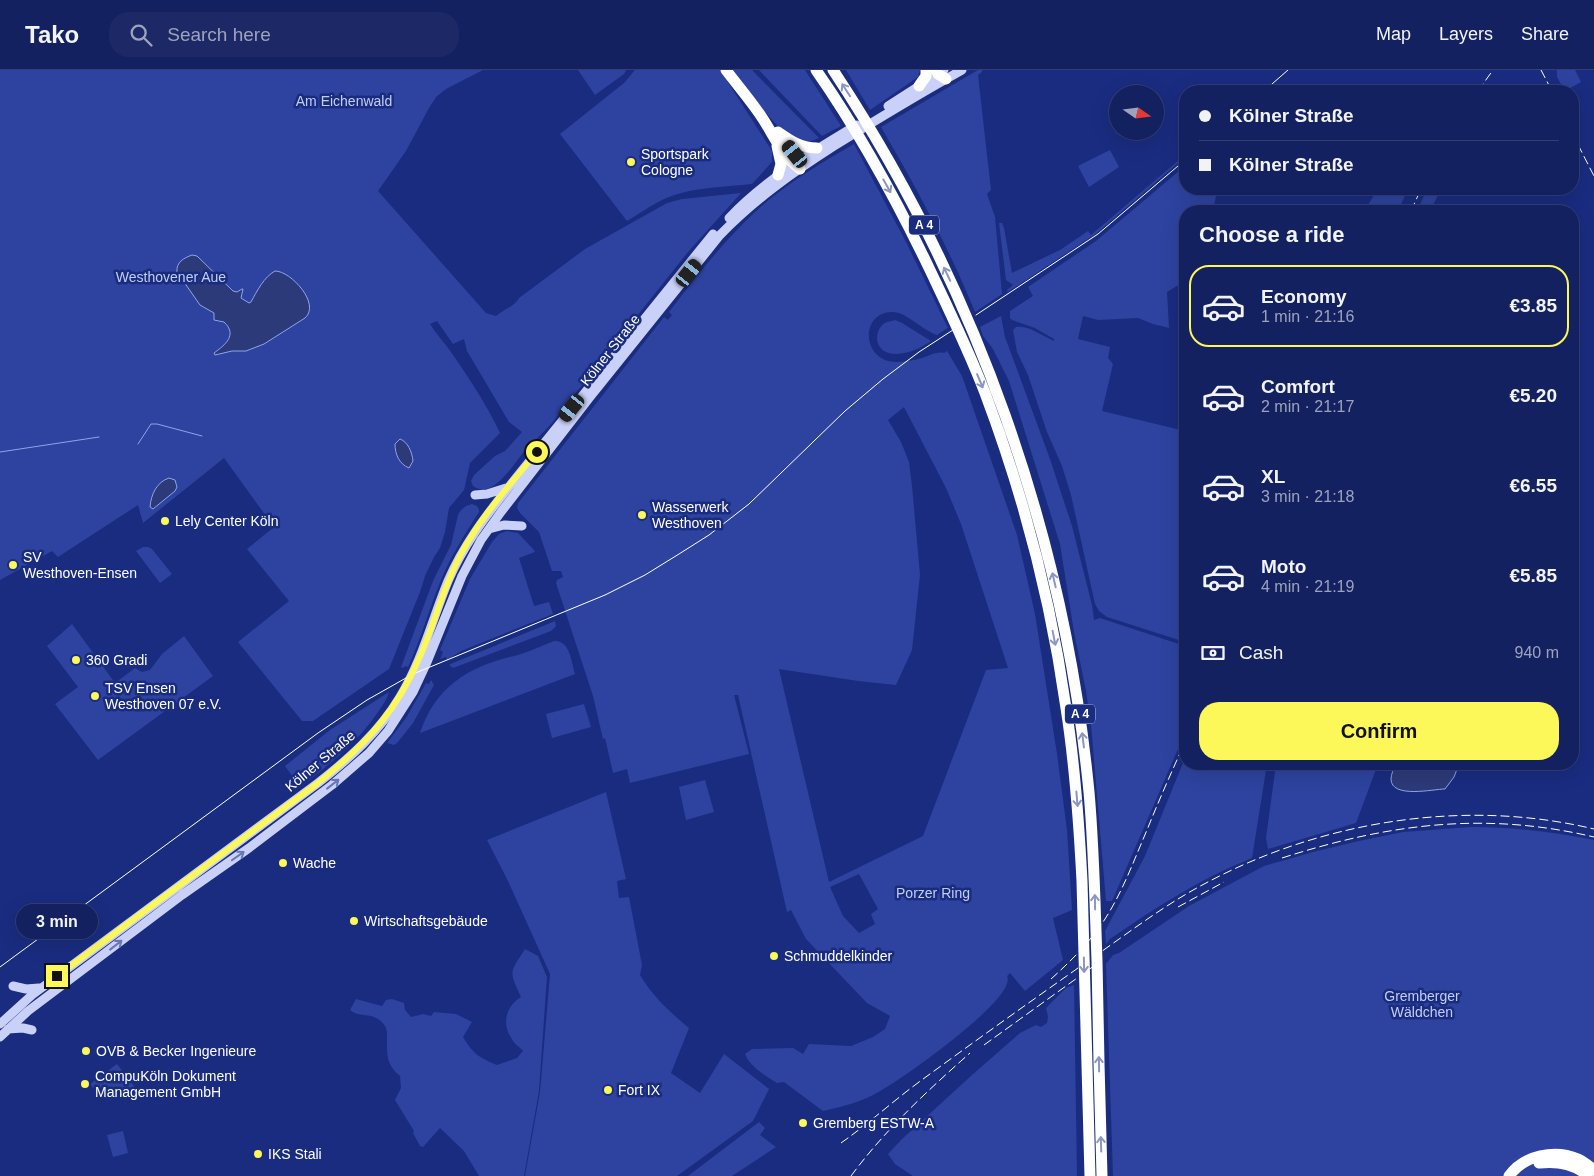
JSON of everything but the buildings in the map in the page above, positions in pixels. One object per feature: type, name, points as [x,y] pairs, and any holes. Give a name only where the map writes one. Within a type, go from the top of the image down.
[{"type":"highway","points":[[726,70],[776,135],[795,154],[797,165]]},
{"type":"highway","name":"A 4","points":[[816,70],[863,144],[911,231],[959,331],[1000,436],[1026,521],[1054,637],[1066,706],[1076,794],[1082,881],[1090,1176]]},
{"type":"highway","name":"A 4","points":[[833,70],[875,136],[924,224],[973,329],[1012,432],[1038,518],[1066,633],[1078,704],[1092,833],[1102,1176]]},
{"type":"highway","points":[[919,86],[926,76],[926,70]]},
{"type":"highway","points":[[776,135],[806,148],[817,148]]},
{"type":"highway","points":[[776,135],[781,160],[778,175]]},
{"type":"highway","points":[[1509,1176],[1525,1161],[1549,1154],[1577,1158],[1594,1169],[1589,1176],[1574,1166],[1553,1162],[1540,1163],[1527,1168],[1519,1176]]},
{"type":"main road","points":[[942,72],[962,70]]},
{"type":"main road","name":"Kölner Straße","points":[[0,1037],[4,1026],[24,1002],[42,988],[248,848],[332,785],[369,753],[388,731],[419,680],[464,570],[488,529],[590,397],[720,235],[738,216],[817,148],[942,72]]},
{"type":"main road","name":"Kölner Straße","points":[[4,1026],[28,1011],[135,924],[341,765],[361,746],[380,725],[406,687],[416,667],[457,562],[477,528],[715,232],[752,195],[778,175],[862,129],[942,72]]},
{"type":"main road","points":[[475,495],[487,494],[508,488]]},
{"type":"main road","points":[[488,529],[504,525],[522,526]]},
{"type":"main road","points":[[14,986],[26,989],[42,988]]},
{"type":"main road","points":[[4,1026],[32,1030]]},
{"type":"green space","points":[[0,70],[483,70],[446,89],[436,97],[406,151],[378,191],[486,313],[496,316],[512,306],[519,298],[585,249],[667,203],[682,199],[741,193],[688,252],[551,424],[526,449],[509,471],[495,485],[488,489],[473,486],[471,481],[474,475],[495,456],[505,451],[522,432],[509,422],[467,351],[464,339],[453,344],[437,321],[430,324],[471,382],[500,433],[470,463],[464,490],[449,508],[440,548],[425,576],[389,669],[313,721],[302,721],[238,642],[289,601],[247,549],[274,527],[224,458],[143,523],[138,505],[58,557],[52,551],[0,580]]},
{"type":"green space","points":[[578,70],[626,70],[624,74],[595,95]]},
{"type":"green space","points":[[635,70],[720,70],[772,151],[772,162],[752,184],[708,188],[674,195],[659,201],[627,221],[560,134],[624,83]]},
{"type":"green space","points":[[733,70],[752,70],[819,138],[802,142],[787,134],[770,118]]},
{"type":"green space","points":[[759,70],[805,70],[841,126],[822,136]]},
{"type":"green space","points":[[846,70],[920,70],[918,77],[870,110]]},
{"type":"green space","points":[[978,70],[982,70],[978,75],[991,190],[987,194],[995,217],[1002,294],[975,312],[931,218],[881,127]]},
{"type":"green space","points":[[1557,70],[1575,70],[1581,82],[1576,85],[1562,85],[1557,77]]},
{"type":"green space","name":"Porzer Ring","points":[[854,144],[906,242],[948,328],[937,335],[904,315],[893,312],[884,313],[876,318],[869,332],[872,348],[877,355],[893,362],[913,360],[947,351],[962,376],[1017,535],[1035,614],[1057,754],[1067,830],[1072,910],[1053,918],[1063,960],[1025,991],[1010,973],[1007,976],[1007,982],[1001,995],[987,1010],[925,1061],[873,1095],[855,1103],[823,1111],[784,1082],[777,1083],[763,1074],[754,1067],[745,1054],[752,1049],[793,1048],[803,1054],[809,1044],[851,1046],[873,1037],[885,1029],[890,1016],[867,1003],[806,939],[791,910],[787,912],[738,695],[734,695],[749,754],[630,783],[627,769],[613,773],[593,696],[556,583],[557,580],[563,577],[561,571],[552,571],[539,532],[517,508],[518,503],[664,317],[668,320],[672,315],[669,312],[731,236],[777,194]],"holes":[[[904,407],[946,488],[961,524],[1008,668],[986,670],[923,836],[829,882],[779,669],[896,685],[912,650],[920,575],[909,462],[901,442],[888,420]],[[859,874],[878,909],[871,914],[875,924],[859,933],[843,916],[830,887]]]},
{"type":"green space","points":[[1110,150],[1119,167],[1089,187],[1078,166]]},
{"type":"green space","points":[[1179,160],[1179,162],[1097,233],[1008,292],[1007,290],[1013,285],[1006,280],[999,223],[1002,223],[1004,228],[1012,273],[1060,250],[1088,231],[1091,235]]},
{"type":"green space","points":[[1179,171],[1179,195],[1216,196],[1214,205],[1179,205],[1179,285],[1167,292],[1169,328],[1138,318],[1098,320],[1083,316],[1078,339],[1110,347],[1108,358],[1113,364],[1102,411],[1179,430],[1179,640],[1107,617],[1099,611],[1095,604],[1071,495],[1028,375],[1017,352],[1013,330],[1016,327],[1026,328],[1054,341],[1054,339],[1035,328],[1012,320],[1010,318],[1010,311],[1033,296],[1028,287],[1096,241]]},
{"type":"green space","points":[[1374,195],[1405,195],[1401,205],[1368,205]]},
{"type":"green space","points":[[1424,195],[1438,195],[1433,205],[1420,205]]},
{"type":"green space","points":[[1001,316],[1005,337],[1050,459],[1072,526],[1094,620],[1100,618],[1179,644],[1179,747],[1112,901],[1106,901],[1091,724],[1060,544],[1009,381],[993,349],[983,336],[980,327]]},
{"type":"green space","points":[[895,320],[931,341],[909,352],[896,354],[884,351],[878,344],[878,331],[883,324]]},
{"type":"green space","points":[[472,504],[477,506],[479,512],[449,562],[413,656],[408,667],[405,666],[403,668],[401,667],[433,581],[451,545],[458,515],[466,506]]},
{"type":"green space","points":[[507,531],[518,533],[534,550],[535,552],[519,558],[534,606],[549,602],[553,614],[461,651],[447,660],[446,657],[440,659],[443,652],[440,650],[470,579],[492,542],[499,534]]},
{"type":"green space","points":[[143,547],[152,549],[172,574],[160,583],[136,551]]},
{"type":"green space","points":[[555,621],[556,626],[551,631],[453,668],[449,665],[453,663]]},
{"type":"green space","points":[[72,624],[115,683],[135,668],[142,672],[150,670],[162,654],[184,636],[213,676],[98,760],[55,704],[78,687],[47,646]]},
{"type":"green space","points":[[554,641],[563,644],[567,648],[575,674],[420,733],[435,703],[444,691],[456,681],[482,666]]},
{"type":"green space","points":[[431,680],[434,685],[413,723],[397,743],[394,745],[387,743],[406,718],[426,683],[429,684]]},
{"type":"green space","points":[[389,692],[383,705],[352,744],[300,787],[285,766],[330,730]]},
{"type":"green space","points":[[584,704],[591,727],[552,738],[546,714]]},
{"type":"green space","points":[[1180,770],[1266,770],[1252,858],[1179,894],[1127,927],[1106,944],[1105,931],[1145,856]]},
{"type":"green space","points":[[1275,770],[1376,770],[1356,823],[1268,849],[1266,838]]},
{"type":"green space","points":[[705,780],[714,812],[686,820],[679,787]]},
{"type":"green space","points":[[606,792],[626,879],[617,881],[619,898],[629,897],[642,965],[640,975],[662,1004],[689,1028],[671,1073],[700,1093],[724,1054],[769,1089],[753,1121],[677,1176],[525,1176],[540,1092],[550,974],[508,881],[487,840]]},
{"type":"green space","name":"Gremberger Wäldchen","points":[[1471,827],[1533,831],[1594,840],[1594,1176],[1113,1176],[1106,964],[1113,955],[1119,953],[1189,906],[1264,866],[1317,851],[1403,832]]},
{"type":"green space","points":[[525,949],[538,956],[547,977],[539,1091],[524,1176],[479,1176],[464,1151],[440,1128],[423,1147],[420,1146],[413,1133],[414,1131],[395,1100],[401,1088],[400,1076],[392,1068],[388,1059],[385,1026],[381,1021],[372,1016],[354,1013],[350,1010],[356,999],[382,1006],[386,1000],[392,999],[404,1003],[405,1010],[411,1017],[423,1014],[431,1016],[434,1012],[456,1014],[472,1022],[463,1037],[470,1048],[481,1058],[497,1065],[517,1058],[523,1051],[513,1041],[506,1021],[512,1005],[521,997],[514,982],[512,972]]},
{"type":"green space","points":[[1074,985],[1077,1176],[913,1176],[895,1164],[888,1154],[901,1140],[1020,1033],[1036,1025],[1041,1027],[1047,1023],[1046,1008],[1066,988]]},
{"type":"green space","points":[[117,1064],[137,1090],[100,1097],[90,1084]]},
{"type":"green space","points":[[759,1122],[765,1128],[760,1135],[776,1147],[732,1176],[688,1176]]},
{"type":"green space","points":[[123,1131],[128,1153],[113,1157],[107,1135]]},
{"type":"shaded area","points":[[192,255],[197,256],[233,291],[237,292],[243,289],[241,298],[249,303],[267,277],[275,271],[282,272],[302,289],[307,297],[309,312],[305,318],[264,344],[246,351],[232,351],[215,355],[214,353],[226,343],[230,331],[224,322],[214,320],[214,313],[200,305],[177,272],[179,263]]},
{"type":"shaded area","points":[[400,439],[407,445],[412,454],[413,461],[409,468],[400,461],[397,455],[395,444]]},
{"type":"shaded area","points":[[169,478],[175,480],[177,487],[175,491],[153,509],[150,507],[153,493],[161,482]]},
{"type":"shaded area","points":[[1393,770],[1457,770],[1445,789],[1405,791],[1393,785],[1391,777]]},
{"type":"waterway","points":[[138,444],[151,424],[202,436]]},
{"type":"waterway","points":[[0,452],[99,437]]},
{"type":"tram line","points":[[1271,85],[1288,70]]},
{"type":"tram line","points":[[976,315],[1098,234],[1179,165]]},
{"type":"tram line","points":[[0,967],[318,733],[367,700],[413,674],[605,595],[645,575],[709,535],[749,504],[845,411],[883,379],[919,352],[956,328]]},
{"type":"railway","points":[[1482,85],[1493,70]]},
{"type":"railway","points":[[1541,70],[1549,85]]},
{"type":"railway","points":[[1579,147],[1594,176]]},
{"type":"railway","points":[[1414,205],[1418,195]]},
{"type":"railway","points":[[1051,979],[1087,943],[1117,898],[1179,756]]},
{"type":"railway","points":[[841,1143],[919,1082],[1146,920],[1206,883],[1251,862],[1297,844],[1346,830],[1395,821],[1445,816],[1495,816],[1545,820],[1594,829]]},
{"type":"railway","points":[[1282,858],[1360,837],[1436,825],[1475,823],[1514,825],[1553,829],[1594,837]]},
{"type":"railway","points":[[1178,907],[1224,882]]},
{"type":"railway","points":[[984,1045],[1098,963]]},
{"type":"railway","points":[[851,1176],[907,1112],[970,1053]]},
{"type":"place","name":"Sportspark Cologne","points":[[631,162]]},
{"type":"place","name":"Wasserwerk Westhoven","points":[[642,515]]},
{"type":"place","name":"Lely Center Köln","points":[[165,521]]},
{"type":"place","name":"SV Westhoven-Ensen","points":[[13,565]]},
{"type":"place","name":"360 Gradi","points":[[76,660]]},
{"type":"place","name":"TSV Ensen Westhoven 07 e.V.","points":[[95,696]]},
{"type":"place","name":"Wache","points":[[283,863]]},
{"type":"place","name":"Wirtschaftsgebäude","points":[[354,921]]},
{"type":"place","name":"Schmuddelkinder","points":[[774,956]]},
{"type":"place","name":"OVB & Becker Ingenieure","points":[[86,1051]]},
{"type":"place","name":"CompuKöln Dokument Management GmbH","points":[[85,1084]]},
{"type":"place","name":"Fort IX","points":[[608,1090]]},
{"type":"place","name":"Gremberg ESTW-A","points":[[803,1123]]},
{"type":"place","name":"IKS Stali","points":[[258,1154]]},
{"type":"route","points":[[57,976],[318,783],[349,758],[370,737],[393,708],[406,687],[421,655],[448,582],[465,548],[486,515],[537,452]]},
{"type":"park label","name":"Am Eichenwald","points":[[344,101]]},
{"type":"park label","name":"Westhovener Aue","points":[[171,277]]}]
